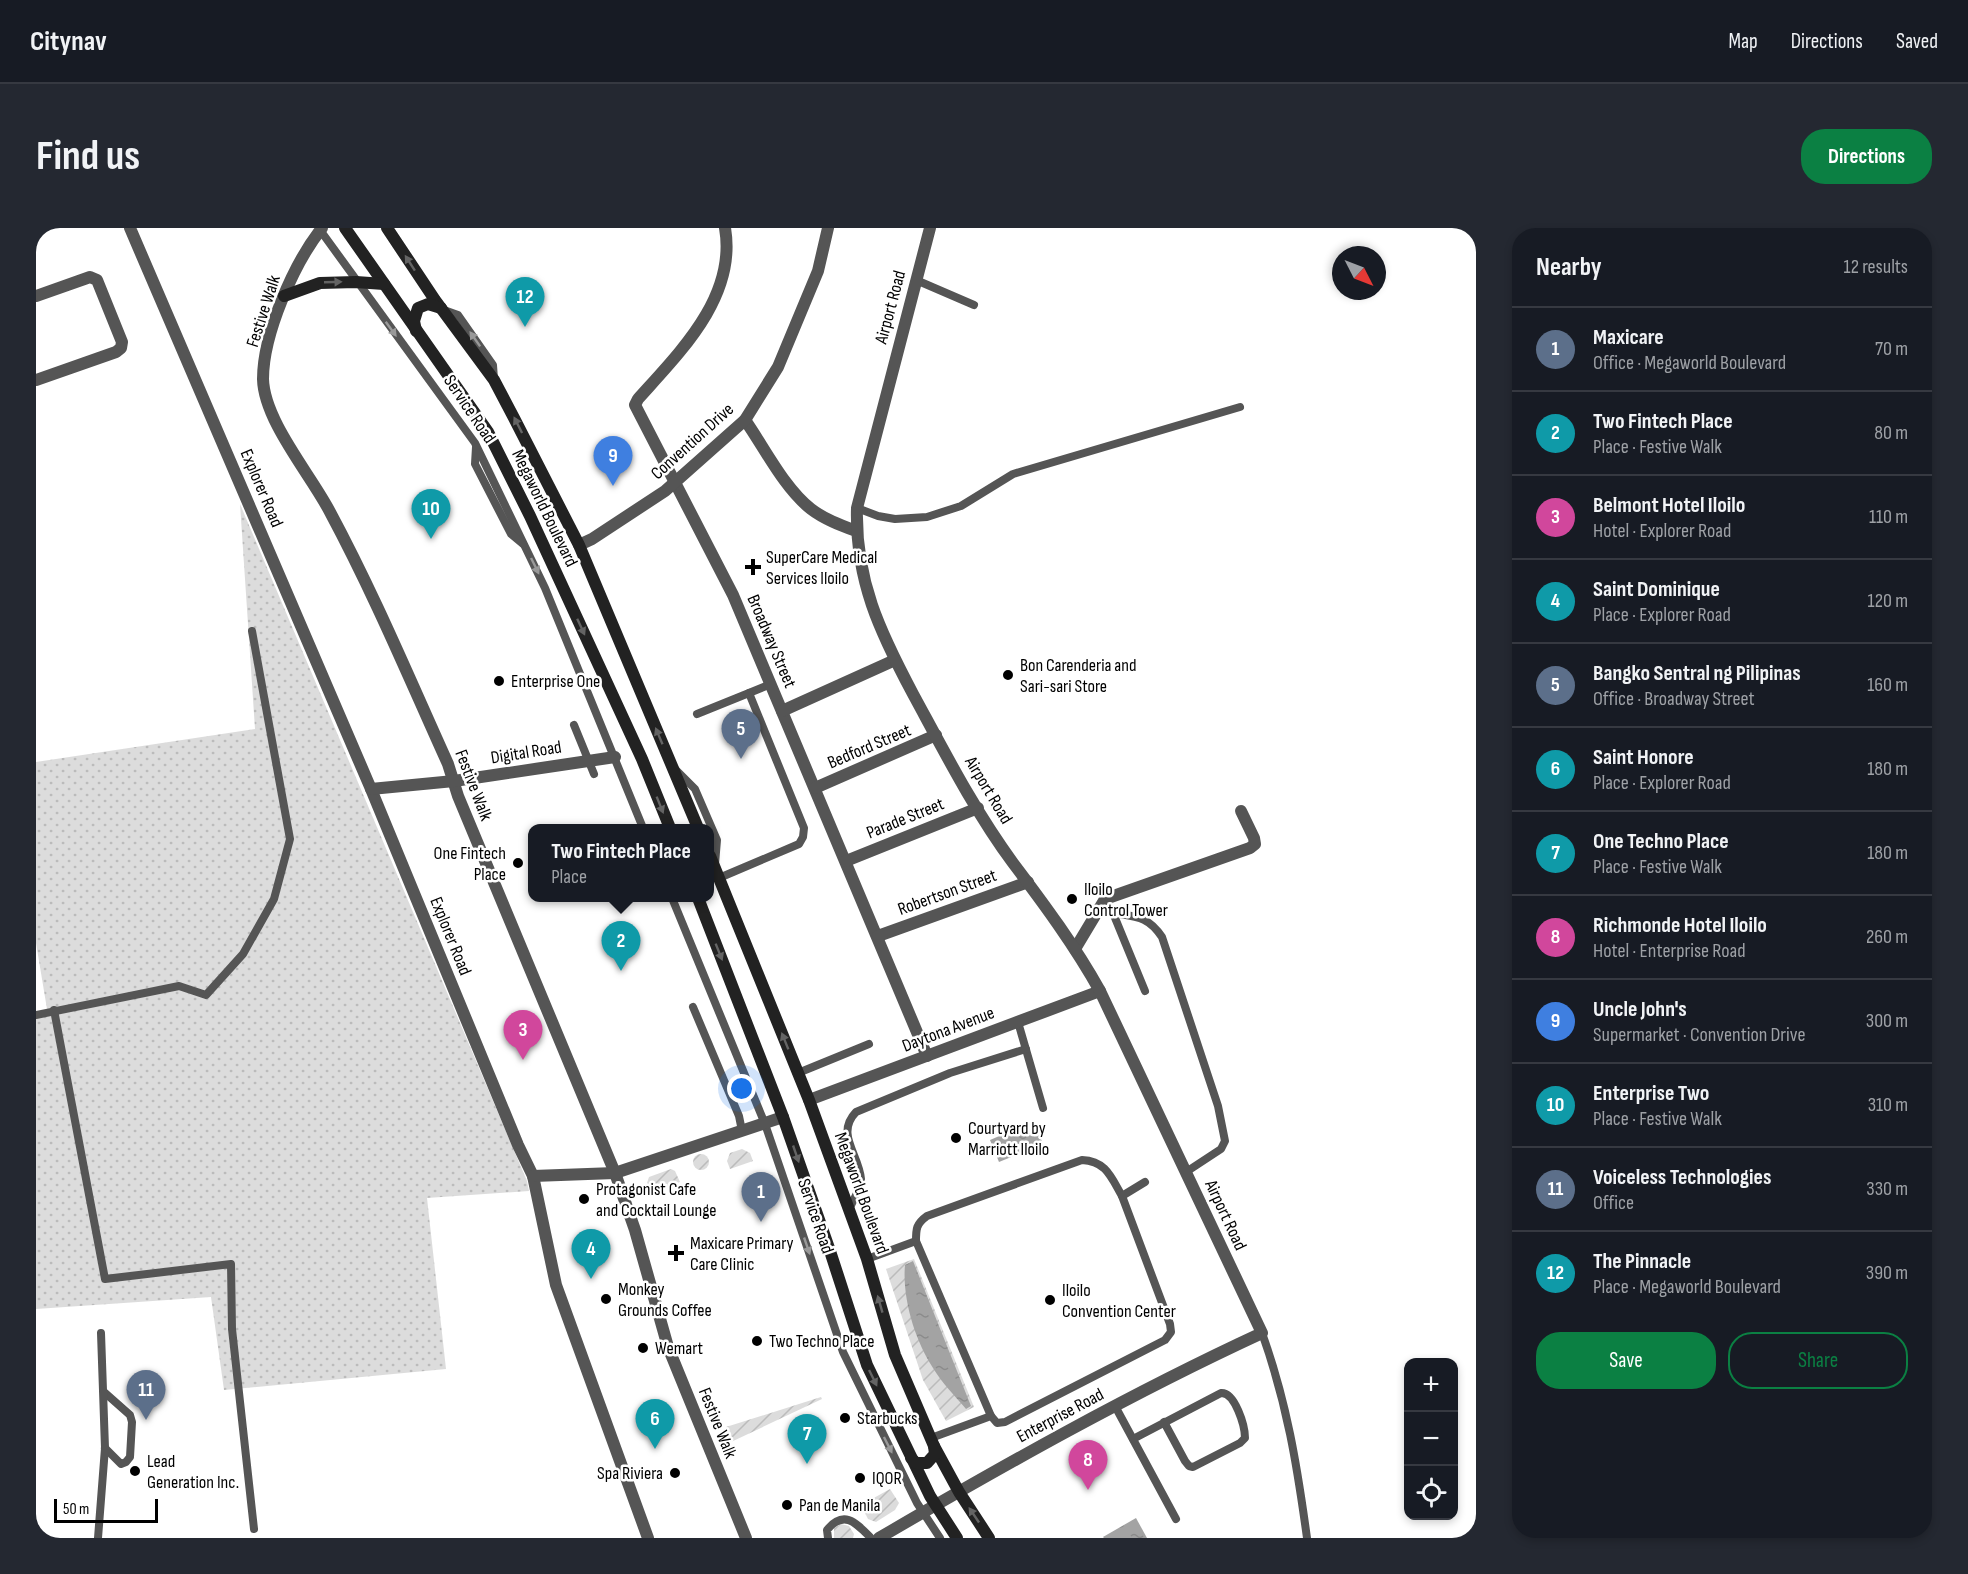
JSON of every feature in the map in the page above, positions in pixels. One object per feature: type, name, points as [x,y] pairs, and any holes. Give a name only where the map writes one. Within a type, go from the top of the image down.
[{"type":"main road","name":"Megaworld Boulevard","points":[[345,228],[488,432],[530,516],[638,748],[668,824]]},
{"type":"main road","name":"Megaworld Boulevard","points":[[387,228],[494,380],[579,545],[696,824]]},
{"type":"main road","points":[[284,296],[320,283],[384,284]]},
{"type":"main road","points":[[416,331],[414,321],[418,308],[428,304],[442,309]]},
{"type":"main road","name":"Megaworld Boulevard","points":[[714,865],[809,1101],[867,1258],[895,1355],[932,1442],[959,1492],[989,1538]]},
{"type":"main road","points":[[700,902],[783,1117],[867,1365],[935,1506],[957,1538]]},
{"type":"main road","points":[[911,1458],[916,1462],[927,1463],[934,1454],[932,1442]]},
{"type":"street","name":"Explorer Road","points":[[130,228],[371,789],[518,1145],[533,1176],[556,1285],[648,1538]]},
{"type":"street","name":"Broadway Street","points":[[725,228],[727,243],[722,279],[711,305],[694,333],[635,405],[733,595],[927,1056]]},
{"type":"street","name":"Convention Drive","points":[[579,545],[592,539],[676,482],[745,420],[778,366],[818,271],[828,228]]},
{"type":"street","name":"Airport Road","points":[[930,228],[857,508],[856,531],[865,589],[895,660],[978,808],[1075,949],[1100,991],[1262,1334]]},
{"type":"street","name":"Festive Walk","points":[[320,229],[304,252],[284,296],[268,342],[263,380],[269,404],[280,430],[330,512],[396,648],[448,764],[615,1173],[635,1230],[668,1347],[746,1538]]},
{"type":"street","points":[[36,296],[90,277],[97,280],[122,342],[121,348],[116,352],[36,380]]},
{"type":"street","points":[[745,420],[791,488],[810,508],[832,522],[856,531]]},
{"type":"street","points":[[782,711],[895,660]]},
{"type":"street","name":"Bedford Street","points":[[815,788],[936,735]]},
{"type":"street","name":"Digital Road","points":[[371,789],[454,781],[615,757]]},
{"type":"street","name":"Parade Street","points":[[846,861],[978,808]]},
{"type":"street","points":[[1075,949],[1105,899],[1250,848],[1255,844],[1241,811]]},
{"type":"street","name":"Robertson Street","points":[[878,936],[1028,882]]},
{"type":"street","name":"Daytona Avenue","points":[[809,1101],[1100,991]]},
{"type":"street","points":[[533,1176],[615,1173],[783,1117]]},
{"type":"street","name":"Enterprise Road","points":[[879,1538],[1007,1464],[1115,1406],[1262,1334]]},
{"type":"lane","name":"Service Road","points":[[320,229],[476,446],[545,588],[641,824]]},
{"type":"lane","points":[[916,280],[974,305]]},
{"type":"lane","points":[[857,508],[878,516],[895,519],[927,517],[961,506],[1013,474],[1239,407]]},
{"type":"lane","points":[[36,1015],[179,986],[206,995],[243,954],[274,899],[290,839],[252,631]]},
{"type":"lane","points":[[697,714],[771,684]]},
{"type":"lane","points":[[714,833],[717,840],[717,873],[799,844],[803,837],[804,828],[749,693]]},
{"type":"lane","points":[[574,725],[594,774]]},
{"type":"lane","points":[[670,763],[695,789],[710,824]]},
{"type":"lane","points":[[1105,899],[1145,991]]},
{"type":"lane","name":"Service Road","points":[[674,902],[765,1124],[843,1352],[923,1513],[940,1538]]},
{"type":"lane","points":[[1113,913],[1145,919],[1155,926],[1162,937],[1218,1106],[1225,1141],[1221,1149],[1186,1172]]},
{"type":"lane","points":[[693,1007],[739,1116],[742,1131]]},
{"type":"lane","points":[[54,1010],[105,1279],[231,1264],[232,1329],[254,1529]]},
{"type":"lane","points":[[1018,1022],[1043,1108]]},
{"type":"lane","points":[[798,1073],[869,1044]]},
{"type":"lane","points":[[848,1211],[861,1180],[846,1129],[849,1119],[856,1112],[950,1073],[1026,1049]]},
{"type":"lane","points":[[1082,1160],[1092,1161],[1106,1168],[1122,1196],[1171,1332],[1165,1340],[1005,1422],[997,1423],[991,1416],[916,1241],[915,1228],[927,1216],[1082,1160]]},
{"type":"lane","points":[[1122,1196],[1145,1182]]},
{"type":"lane","points":[[867,1258],[916,1241]]},
{"type":"lane","points":[[98,1538],[105,1448],[101,1333]]},
{"type":"lane","points":[[1262,1334],[1283,1397],[1295,1452],[1307,1538]]},
{"type":"lane","points":[[104,1392],[130,1415],[132,1422],[130,1457],[126,1462],[121,1464],[105,1448]]},
{"type":"lane","points":[[1133,1439],[1164,1422],[1221,1393],[1231,1396],[1245,1427],[1245,1438],[1193,1467],[1185,1461],[1164,1422]]},
{"type":"lane","points":[[1115,1406],[1176,1519]]},
{"type":"lane","points":[[932,1442],[991,1416]]},
{"type":"lane","points":[[828,1538],[827,1530],[834,1522],[843,1518],[851,1521],[871,1538]]},
{"type":"shaded area","points":[[240,504],[527,1181],[529,1191],[427,1198],[446,1369],[224,1390],[211,1297],[36,1309],[36,1017],[48,1015],[36,943],[36,762],[255,729]]},
{"type":"shaded area","points":[[742,1149],[750,1153],[753,1161],[730,1169],[727,1161],[730,1153]]},
{"type":"shaded area","points":[[701,1154],[709,1162],[701,1170],[693,1162]]},
{"type":"shaded area","points":[[671,1169],[675,1171],[680,1182],[650,1192],[647,1183],[649,1177]]},
{"type":"shaded area","points":[[914,1259],[974,1407],[946,1421],[923,1380],[886,1269]]},
{"type":"shaded area","points":[[821,1397],[822,1399],[731,1442],[726,1427]]},
{"type":"shaded area","points":[[890,1489],[899,1503],[895,1510],[876,1522],[868,1519],[861,1505]]},
{"type":"shaded area","points":[[841,1524],[849,1526],[854,1534],[853,1538],[834,1538],[834,1528]]},
{"type":"water","points":[[1034,1121],[1043,1144],[999,1162],[990,1140]]},
{"type":"water","points":[[913,1261],[971,1406],[966,1409],[937,1374],[915,1332],[908,1305],[905,1278],[905,1265]]},
{"type":"water","points":[[1136,1518],[1147,1538],[1103,1537]]},
{"type":"place","name":"The Pinnacle","points":[[525,327]]},
{"type":"place","name":"Uncle John's","points":[[613,486]]},
{"type":"place","name":"Enterprise Two","points":[[431,539]]},
{"type":"place","name":"SuperCare Medical Services Iloilo","points":[[753,567]]},
{"type":"place","name":"Bon Carenderia and Sari-sari Store","points":[[1008,675]]},
{"type":"place","name":"Enterprise One","points":[[499,681]]},
{"type":"place","name":"Bangko Sentral ng Pilipinas","points":[[741,759]]},
{"type":"place","name":"One Fintech Place","points":[[518,863]]},
{"type":"place","name":"Iloilo Control Tower","points":[[1072,899]]},
{"type":"place","name":"Two Fintech Place","points":[[621,971]]},
{"type":"place","name":"Belmont Hotel Iloilo","points":[[523,1060]]},
{"type":"place","name":"Courtyard by Marriott Iloilo","points":[[956,1138]]},
{"type":"place","name":"Protagonist Cafe and Cocktail Lounge","points":[[584,1199]]},
{"type":"place","name":"Maxicare","points":[[761,1222]]},
{"type":"place","name":"Maxicare Primary Care Clinic","points":[[676,1253]]},
{"type":"place","name":"Saint Dominique","points":[[591,1279]]},
{"type":"place","name":"Monkey Grounds Coffee","points":[[606,1299]]},
{"type":"place","name":"Iloilo Convention Center","points":[[1050,1300]]},
{"type":"place","name":"Two Techno Place","points":[[757,1341]]},
{"type":"place","name":"Wemart","points":[[643,1348]]},
{"type":"place","name":"Starbucks","points":[[845,1418]]},
{"type":"place","name":"Voiceless Technologies","points":[[146,1420]]},
{"type":"place","name":"Saint Honore","points":[[655,1449]]},
{"type":"place","name":"One Techno Place","points":[[807,1464]]},
{"type":"place","name":"Lead Generation Inc.","points":[[135,1471]]},
{"type":"place","name":"Spa Riviera","points":[[675,1473]]},
{"type":"place","name":"IQOR","points":[[860,1478]]},
{"type":"place","name":"Richmonde Hotel Iloilo","points":[[1088,1490]]},
{"type":"place","name":"Pan de Manila","points":[[787,1505]]}]
